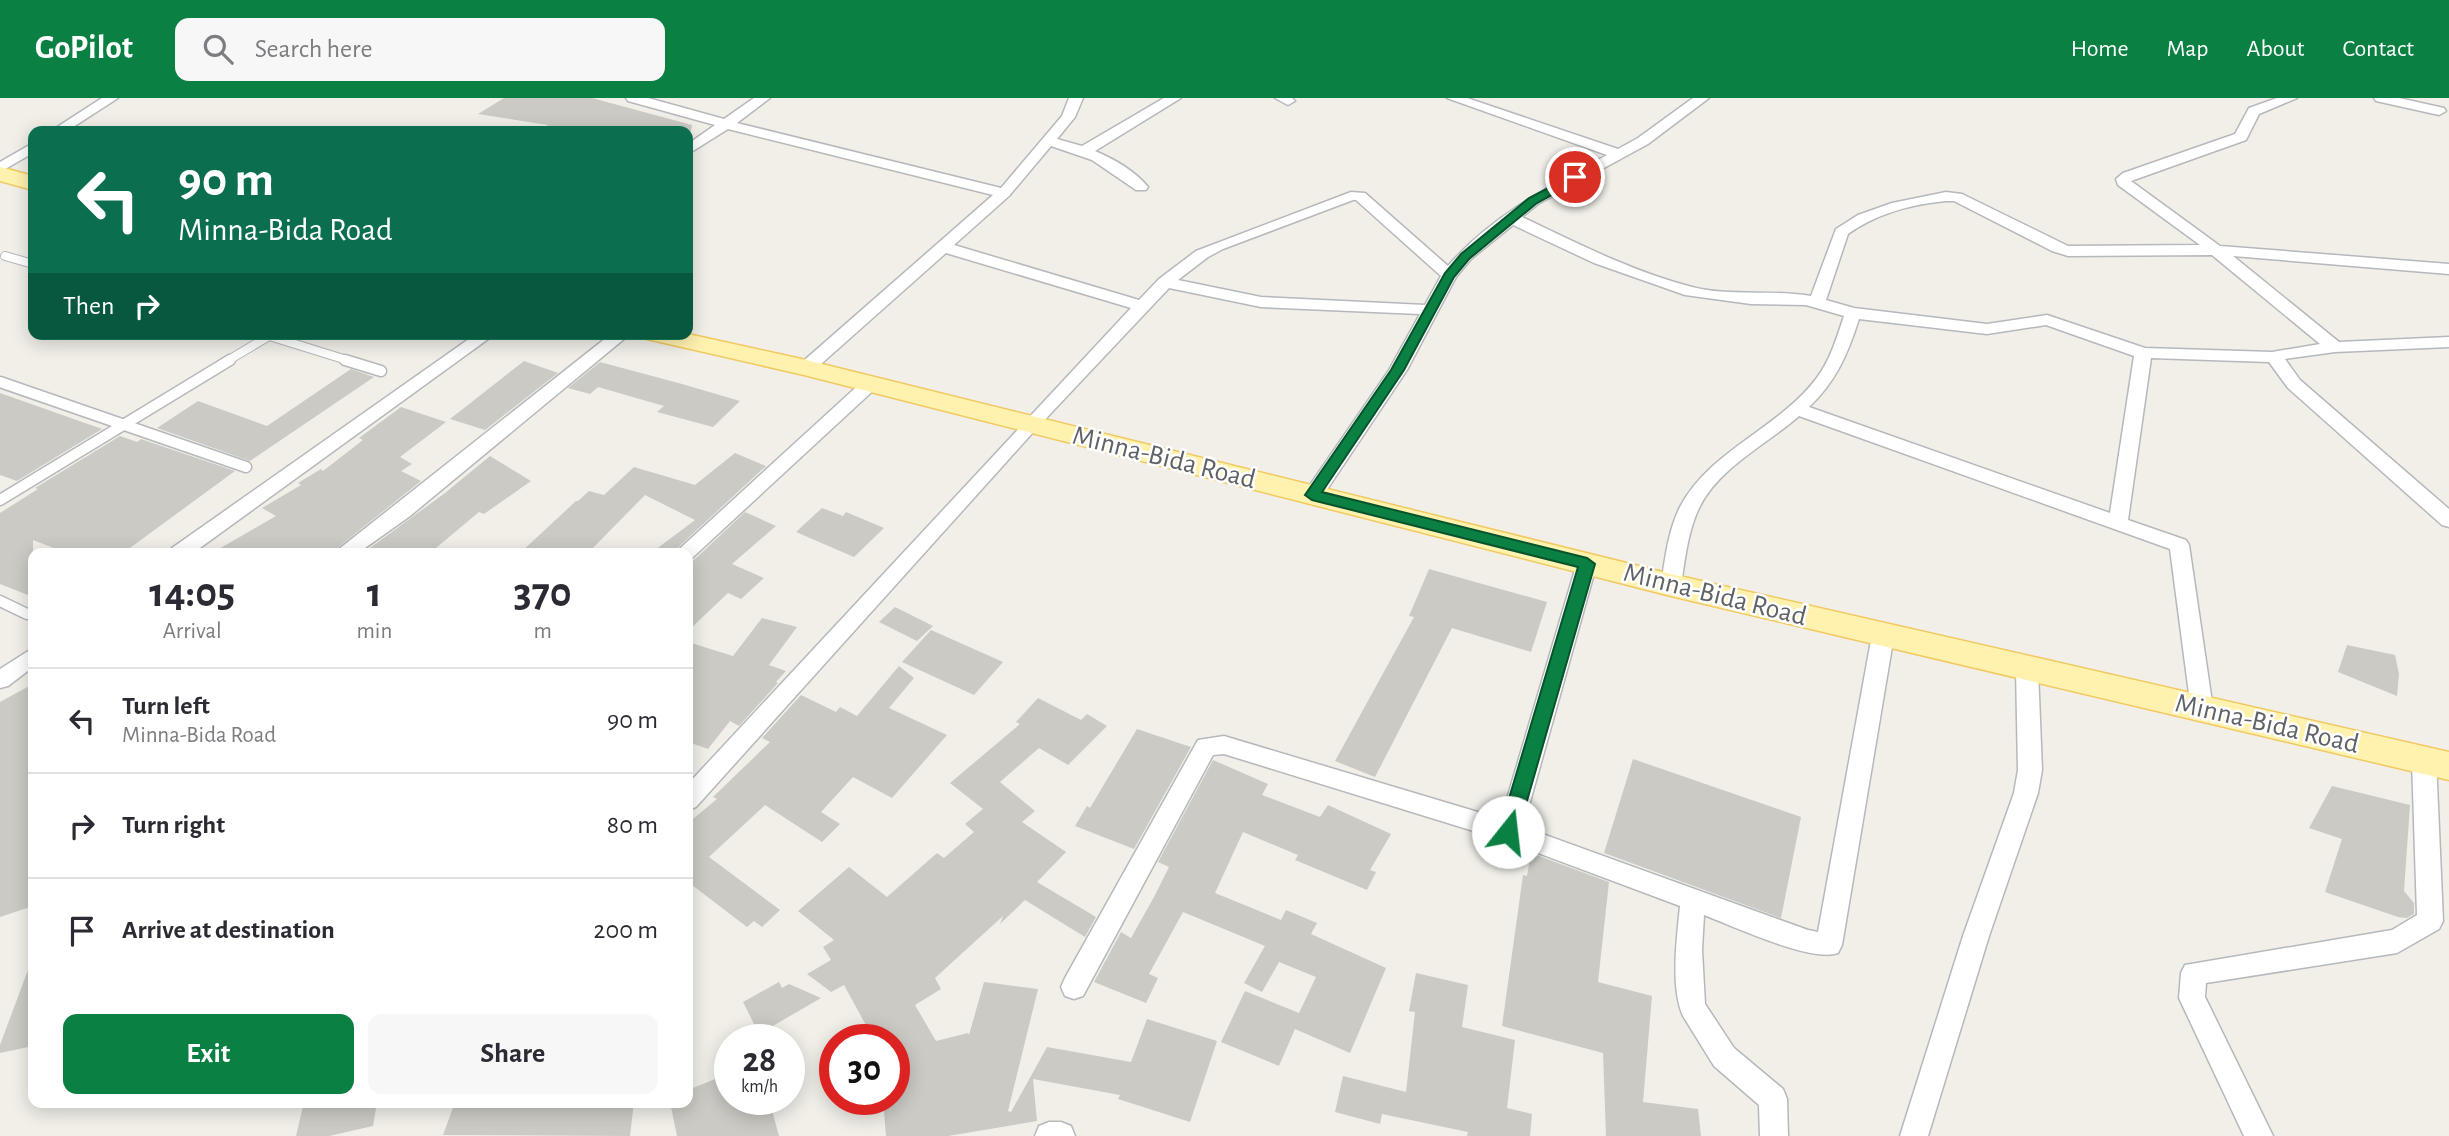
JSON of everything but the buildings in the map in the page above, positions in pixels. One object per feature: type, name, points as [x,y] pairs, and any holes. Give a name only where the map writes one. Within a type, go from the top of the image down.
[{"type":"main road","points":[[0,174],[28,182]]},
{"type":"main road","name":"Minna-Bida Road","points":[[683,340],[807,368],[1671,585],[2027,670],[2436,763]]},
{"type":"street","points":[[66,126],[111,98]]},
{"type":"street","points":[[633,98],[726,124],[1004,193]]},
{"type":"street","points":[[693,147],[763,98]]},
{"type":"street","points":[[807,368],[1004,193],[1068,117],[1076,98]]},
{"type":"street","points":[[1086,150],[1174,98]]},
{"type":"street","points":[[1312,495],[1398,370],[1449,275],[1465,256],[1533,201],[1643,141],[1702,98]]},
{"type":"street","points":[[2290,98],[2253,111],[2241,136],[2236,139],[2123,179],[2123,183],[2216,250],[2335,347]]},
{"type":"street","points":[[2381,98],[2440,110]]},
{"type":"street","points":[[1464,99],[1618,154]]},
{"type":"street","points":[[1046,141],[1086,150],[1114,165],[1141,187]]},
{"type":"street","points":[[0,169],[28,150]]},
{"type":"street","points":[[693,795],[1030,425],[1165,282],[1202,254],[1351,195],[1367,199],[1449,275]]},
{"type":"street","points":[[1817,302],[1841,232],[1850,224],[1887,209],[1944,196],[1957,197],[2057,248],[2068,251],[2216,250],[2449,270]]},
{"type":"street","points":[[1511,218],[1600,260],[1692,292],[1751,299],[1817,302],[1853,313],[1987,329],[2047,320],[2144,353],[2275,357],[2283,353],[2335,347],[2449,342]]},
{"type":"street","points":[[943,247],[1143,306]]},
{"type":"street","points":[[1165,282],[1261,302],[1430,310]]},
{"type":"street","points":[[1671,585],[1683,525],[1694,499],[1716,474],[1797,409],[1822,384],[1839,353],[1853,313]]},
{"type":"street","points":[[186,548],[479,340]]},
{"type":"street","points":[[351,548],[403,510],[615,340]]},
{"type":"street","points":[[2118,523],[2144,353]]},
{"type":"street","points":[[2275,357],[2294,384],[2449,520]]},
{"type":"street","points":[[690,548],[870,384]]},
{"type":"street","points":[[1797,409],[2179,545],[2202,709]]},
{"type":"street","points":[[1508,832],[1587,564]]},
{"type":"street","points":[[1074,987],[1206,746],[1224,745],[1508,832],[1808,942],[1829,945],[1883,635]]},
{"type":"street","points":[[0,680],[28,660]]},
{"type":"street","points":[[1914,1136],[1976,936],[2026,793],[2030,770],[2027,670]]},
{"type":"street","points":[[2259,1136],[2192,998],[2194,973],[2397,941],[2430,921],[2436,763]]},
{"type":"street","points":[[1693,900],[1689,950],[1692,1007],[1724,1057],[1773,1099],[1774,1136]]},
{"type":"street","points":[[1049,1136],[1061,1136]]},
{"type":"lane","points":[[5,256],[28,263]]},
{"type":"lane","points":[[0,500],[258,340]]},
{"type":"lane","points":[[282,340],[381,371]]},
{"type":"lane","points":[[0,382],[246,467]]},
{"type":"lane","points":[[0,601],[27,614]]},
{"type":"route","points":[[1508,832],[1587,564],[1312,495],[1398,370],[1449,275],[1465,256],[1533,201],[1575,177]]}]
